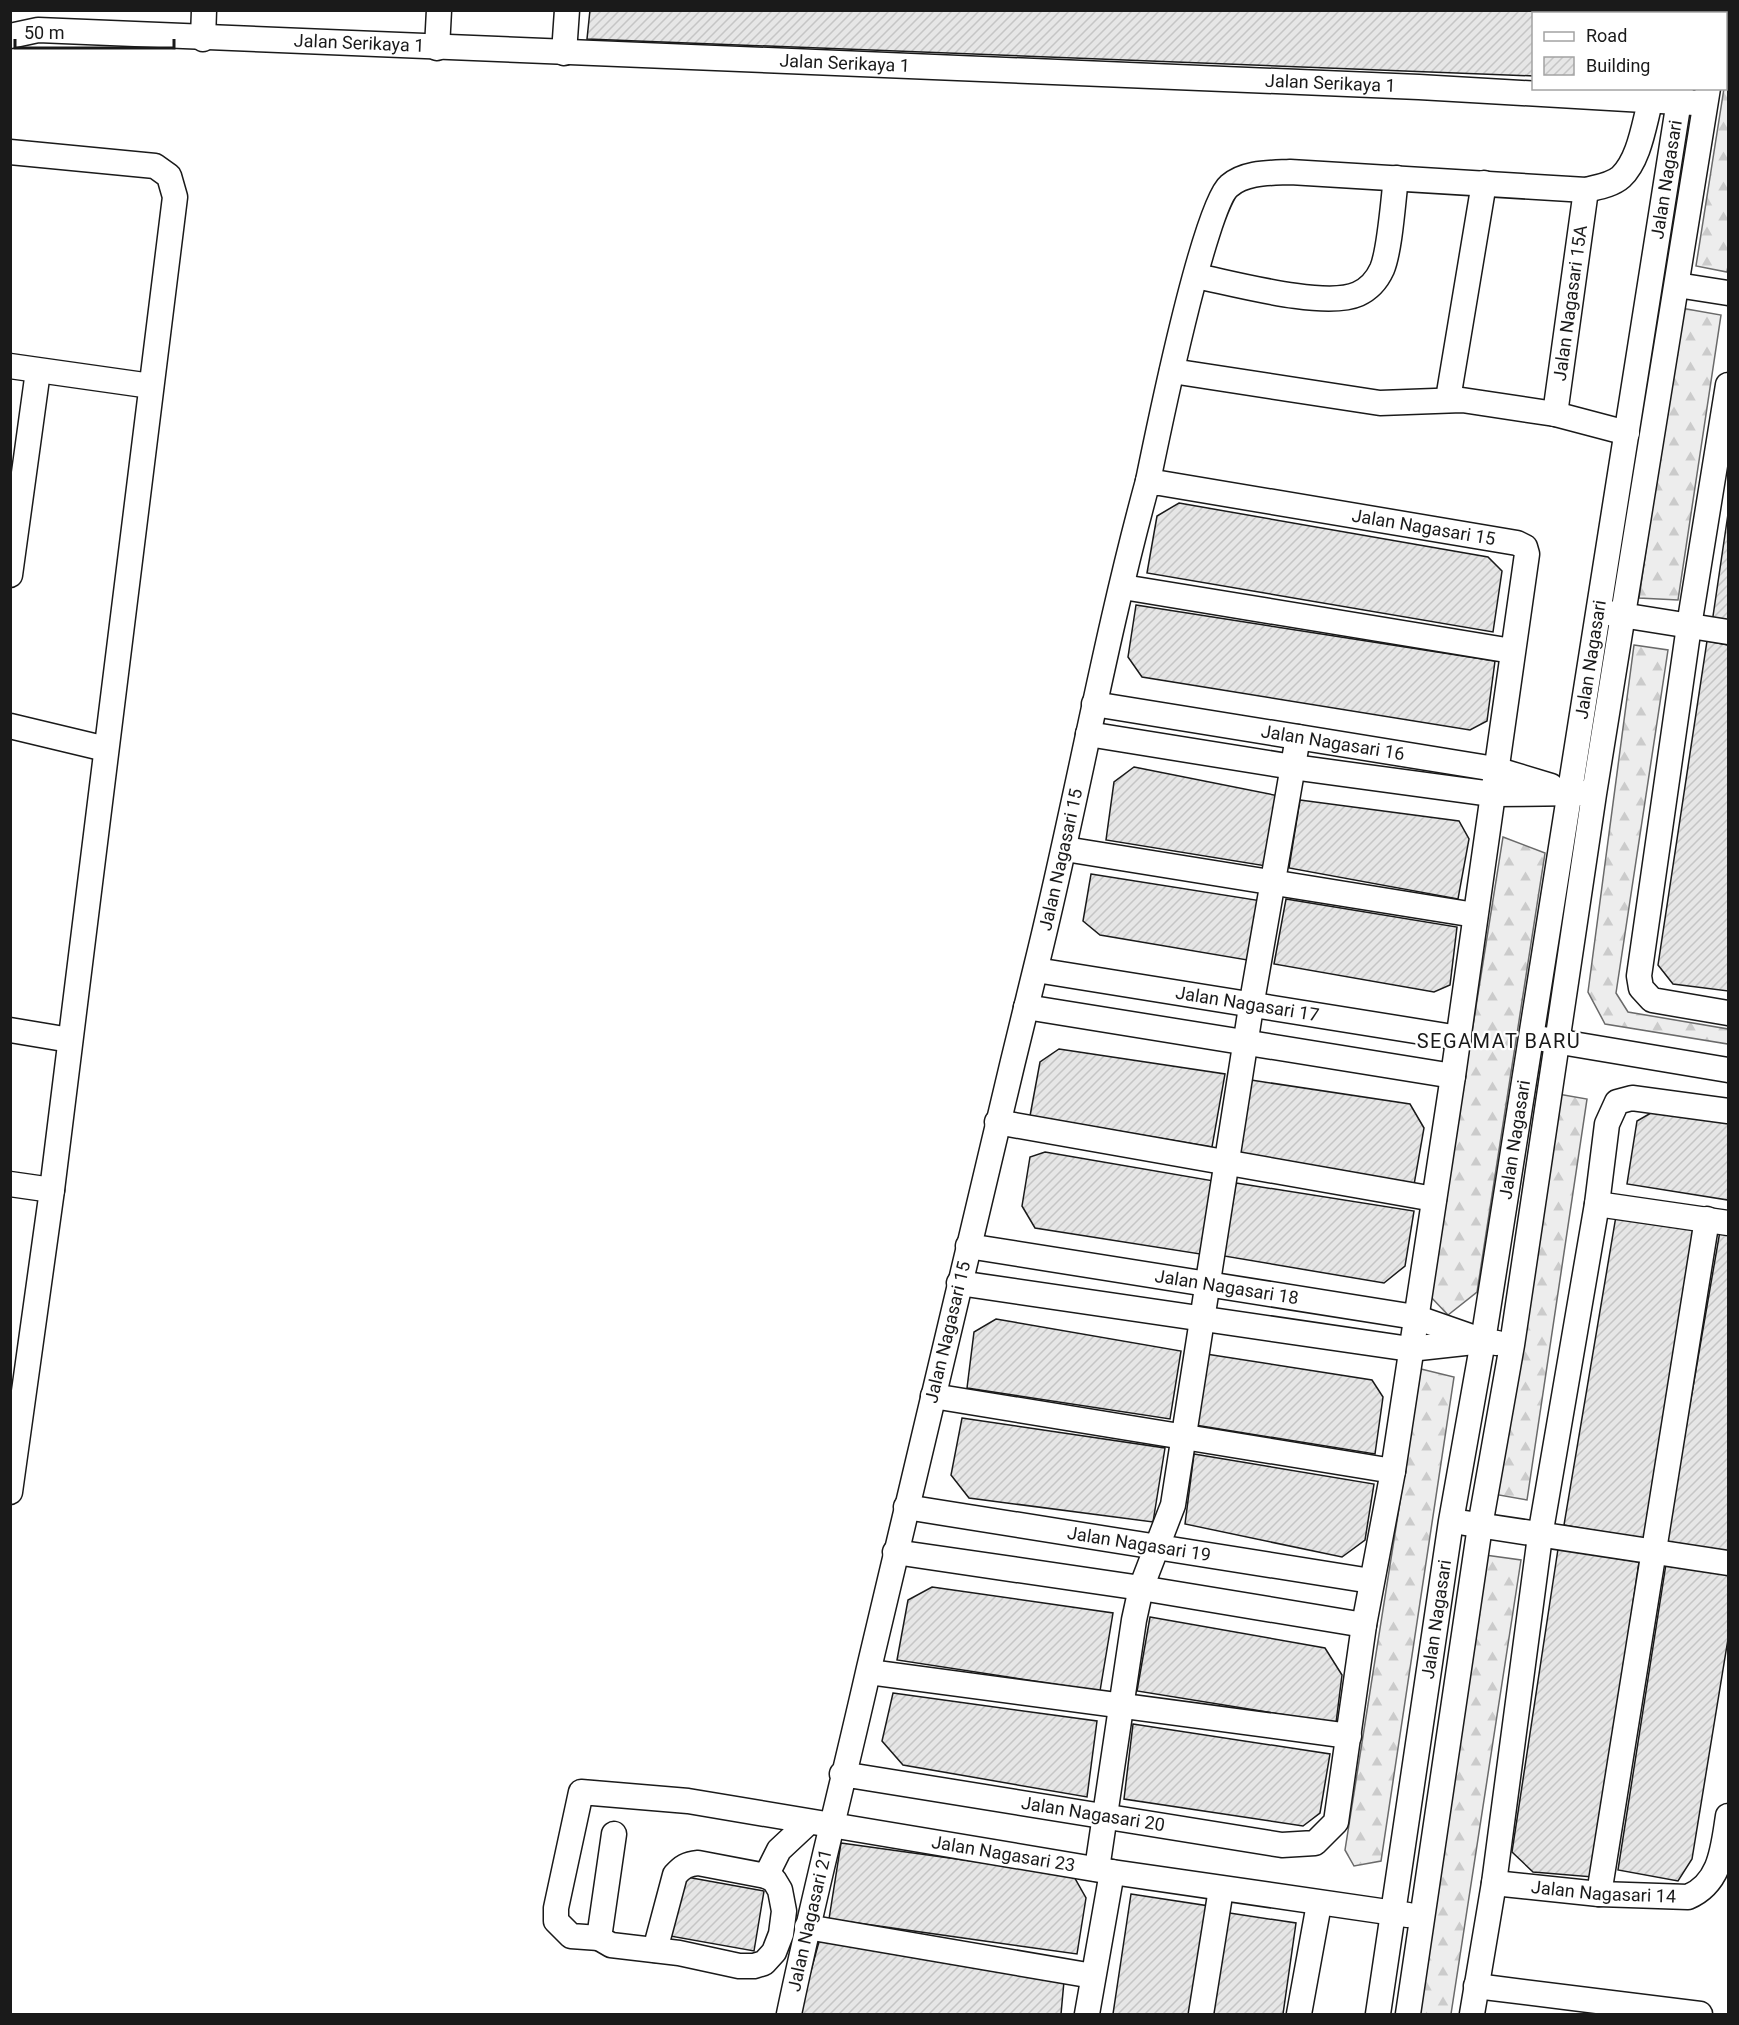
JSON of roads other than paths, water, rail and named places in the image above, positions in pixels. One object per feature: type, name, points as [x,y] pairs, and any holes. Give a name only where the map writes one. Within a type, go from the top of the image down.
[{"type":"street","points":[[203,39],[204,10]]},
{"type":"street","points":[[437,48],[439,10]]},
{"type":"street","points":[[564,53],[567,10]]},
{"type":"street","name":"Jalan Serikaya 1","points":[[10,36],[38,30],[203,39],[1407,86],[1651,99],[1680,94],[1706,97]]},
{"type":"street","name":"Jalan Nagasari","points":[[1378,2014],[1451,1521],[1483,1341],[1568,791],[1680,94]]},
{"type":"street","name":"Jalan Nagasari","points":[[1408,2014],[1480,1526],[1512,1345],[1594,794],[1706,97]]},
{"type":"street","points":[[1148,481],[1196,276],[1219,199],[1227,187],[1241,177],[1290,171],[1586,190],[1621,177],[1634,158],[1651,99]]},
{"type":"street","points":[[10,152],[155,166],[170,176],[176,197],[52,1190],[10,1492]]},
{"type":"street","points":[[1196,276],[1300,296],[1335,299],[1356,295],[1372,286],[1383,268],[1396,178]]},
{"type":"street","points":[[1448,399],[1484,183]]},
{"type":"street","name":"Jalan Nagasari 15A","points":[[1555,414],[1586,190]]},
{"type":"street","points":[[1677,285],[1728,293]]},
{"type":"street","points":[[10,366],[151,386]]},
{"type":"street","points":[[10,574],[19,464],[38,371]]},
{"type":"street","points":[[1172,371],[1380,403],[1422,403],[1448,399],[1555,414],[1627,433]]},
{"type":"street","points":[[1728,385],[1689,626],[1639,976],[1641,988],[1652,1000],[1728,1014]]},
{"type":"street","name":"Jalan Nagasari 15","points":[[820,1824],[842,1774],[868,1672],[997,1122],[1065,849],[1094,704],[1148,481],[1517,543],[1525,547],[1527,554],[1459,1038],[1393,1471],[1364,1625],[1336,1822]]},
{"type":"street","points":[[1123,587],[1512,651]]},
{"type":"street","points":[[1598,611],[1728,632]]},
{"type":"street","name":"Jalan Nagasari 16","points":[[1094,704],[1495,769],[1568,791]]},
{"type":"street","points":[[10,726],[106,749]]},
{"type":"street","points":[[1088,734],[1293,767],[1492,794],[1568,791],[1594,794]]},
{"type":"street","points":[[1087,2014],[1105,1871],[1105,1816],[1119,1706],[1141,1588],[1173,1505],[1229,1162],[1251,1006],[1298,737]]},
{"type":"street","points":[[1065,849],[1475,915]]},
{"type":"street","name":"Jalan Nagasari 17","points":[[1036,970],[1459,1038]]},
{"type":"street","points":[[1026,1007],[1453,1076]]},
{"type":"street","points":[[10,1030],[70,1040]]},
{"type":"street","points":[[1531,1038],[1728,1070]]},
{"type":"street","points":[[1472,2014],[1494,1883],[1540,1536],[1597,1204],[1607,1124],[1617,1102],[1632,1098],[1728,1111]]},
{"type":"street","points":[[997,1122],[1434,1199]]},
{"type":"street","points":[[10,1184],[52,1190]]},
{"type":"street","points":[[1597,1204],[1718,1221],[1654,1553],[1599,1894]]},
{"type":"street","name":"Jalan Nagasari 18","points":[[968,1246],[1415,1317],[1483,1341]]},
{"type":"street","points":[[959,1283],[1410,1349],[1483,1341],[1512,1345]]},
{"type":"street","points":[[933,1396],[1393,1471]]},
{"type":"street","name":"Jalan Nagasari 19","points":[[906,1507],[1371,1581]]},
{"type":"street","points":[[1451,1521],[1728,1563]]},
{"type":"street","points":[[895,1552],[1141,1588],[1364,1625]]},
{"type":"street","points":[[868,1672],[1349,1736]]},
{"type":"street","name":"Jalan Nagasari 20","points":[[842,1774],[1282,1845],[1316,1843],[1336,1822]]},
{"type":"street","name":"Jalan Nagasari 23","points":[[599,1938],[571,1936],[556,1921],[556,1908],[581,1792],[688,1801],[1105,1871],[1319,1904],[1422,1917]]},
{"type":"street","name":"Jalan Nagasari 14","points":[[1494,1883],[1599,1894],[1688,1897],[1698,1893],[1715,1874],[1721,1859],[1728,1816]]},
{"type":"street","points":[[766,1876],[779,1850],[820,1824]]},
{"type":"street","name":"Jalan Nagasari 21","points":[[789,2014],[807,1928],[820,1824]]},
{"type":"street","points":[[614,1833],[599,1938],[611,1945],[655,1950],[739,1966],[764,1963],[774,1952],[781,1934],[784,1911],[780,1890],[774,1881],[766,1876],[698,1863],[689,1864],[675,1875],[655,1950]]},
{"type":"street","points":[[1202,2014],[1221,1888]]},
{"type":"street","points":[[1299,2014],[1319,1904]]},
{"type":"street","points":[[807,1928],[1093,1976]]},
{"type":"street","points":[[1476,1986],[1700,2014]]},
{"type":"district","name":"SEGAMAT BARU","points":[[1499,1041]]}]
